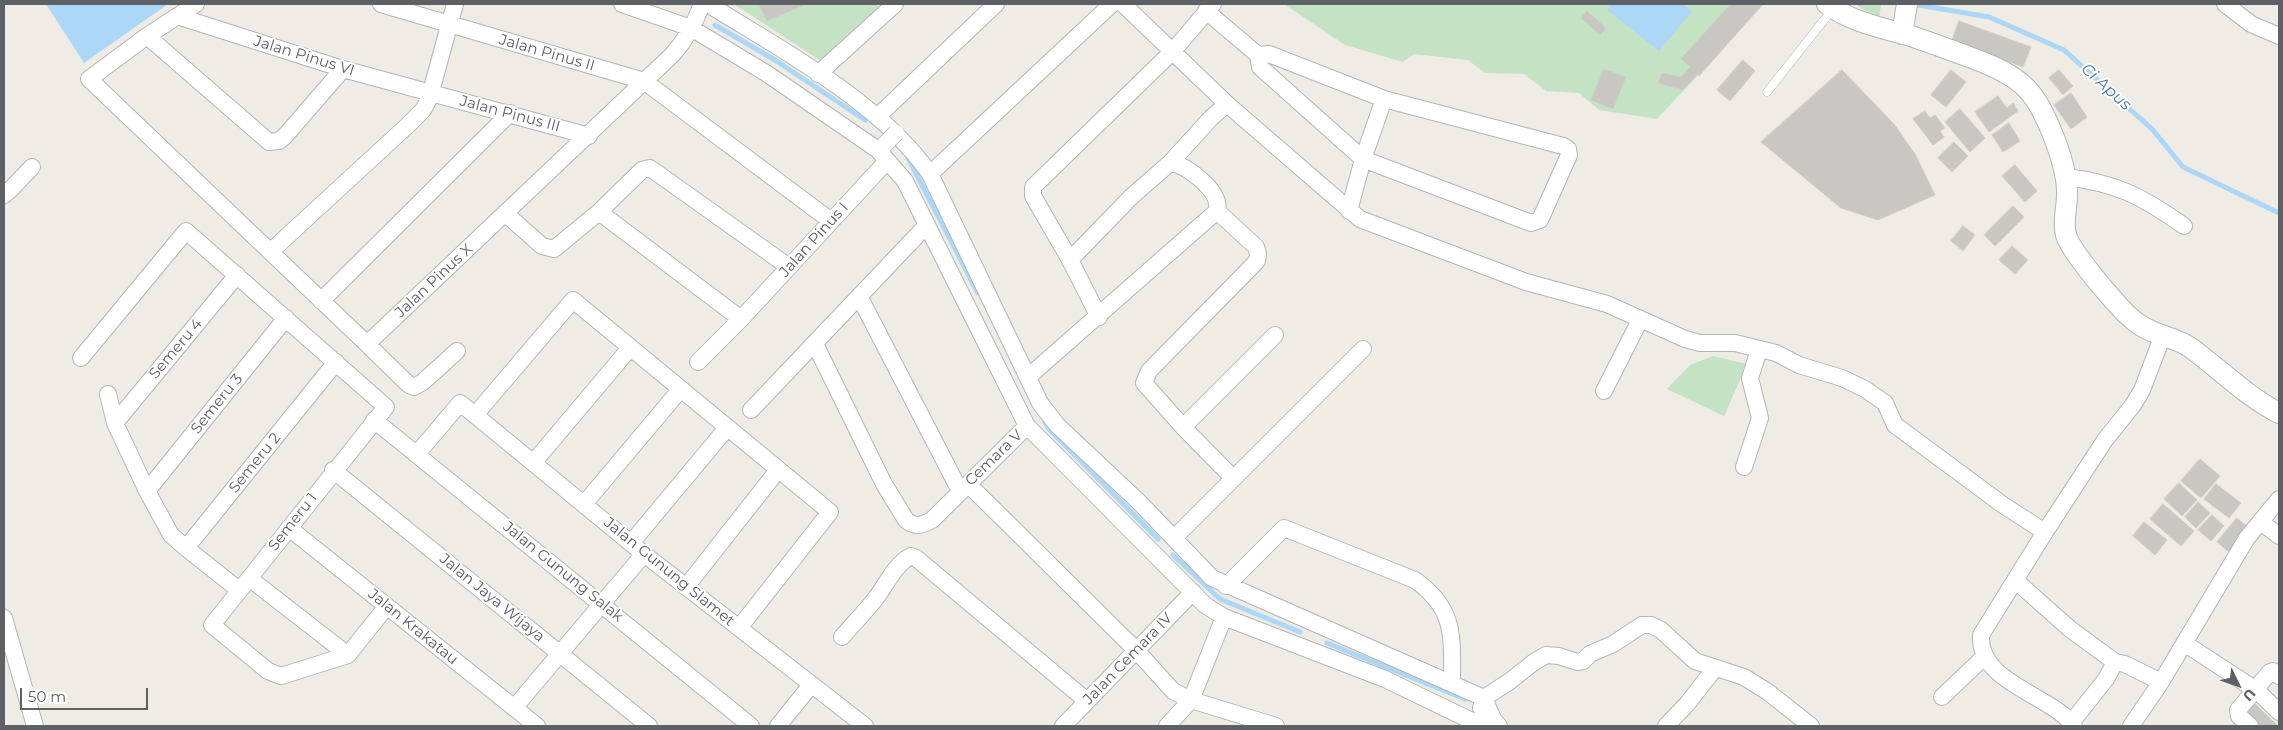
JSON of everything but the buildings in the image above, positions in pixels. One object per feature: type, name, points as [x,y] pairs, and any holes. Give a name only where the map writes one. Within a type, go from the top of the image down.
[{"type":"street","points":[[196,4],[147,36],[89,79],[404,381],[414,386],[423,382],[457,351]]},
{"type":"street","name":"Jalan Pinus II","points":[[381,4],[644,81]]},
{"type":"street","points":[[270,252],[408,125],[427,104],[455,4]]},
{"type":"street","points":[[622,4],[700,13],[818,74],[878,116],[915,153],[930,174],[1040,403],[1057,425],[1174,538],[1212,578],[1310,636],[1385,679],[1476,723],[1496,722],[1484,698],[1452,682],[1310,636],[1224,617],[1205,605],[1027,426],[969,306],[904,181],[883,152],[766,73],[700,13]]},
{"type":"street","points":[[878,116],[996,4]]},
{"type":"street","points":[[930,174],[1112,4]]},
{"type":"street","points":[[1123,4],[1173,51],[1219,111],[1360,219],[1526,282],[1606,304],[1640,320],[1700,343],[1735,343],[1776,353],[1824,374],[1842,378],[1865,389],[1885,403],[1895,425],[2003,505],[2045,532]]},
{"type":"street","points":[[2225,4],[2251,24],[2279,36]]},
{"type":"street","points":[[818,74],[890,5]]},
{"type":"street","points":[[1830,6],[1860,21],[1904,20],[2017,81],[2027,90],[2037,102],[2055,142],[2066,178],[2065,230],[2069,242],[2121,310],[2140,326],[2190,347],[2256,401],[2279,413]]},
{"type":"street","points":[[1098,317],[1070,260],[1033,196],[1033,187],[1173,51],[1210,8],[1258,55],[1260,67],[1363,159],[1531,223],[1540,220],[1545,213],[1569,155],[1568,149],[1563,146],[1384,99],[1269,54],[1258,55]]},
{"type":"street","name":"Jalan Pinus X","points":[[367,344],[589,136],[680,47],[700,13]]},
{"type":"street","name":"Jalan Pinus VI","points":[[177,16],[343,69],[431,94]]},
{"type":"street","points":[[147,36],[270,142],[279,141],[285,136],[343,69]]},
{"type":"street","points":[[644,81],[831,221]]},
{"type":"street","name":"Jalan Pinus III","points":[[431,94],[510,113],[589,136]]},
{"type":"street","points":[[1349,211],[1363,159],[1384,99]]},
{"type":"street","points":[[1070,260],[1131,198],[1171,162],[1219,111]]},
{"type":"street","points":[[320,301],[510,113]]},
{"type":"street","name":"Jalan Pinus I","points":[[698,362],[741,319],[831,221],[883,152],[895,132]]},
{"type":"street","points":[[1171,162],[1180,164],[1200,178],[1217,200],[1218,211],[1256,247],[1258,254],[1257,261],[1145,377],[1144,384],[1183,427],[1234,478]]},
{"type":"street","points":[[4,195],[32,167]]},
{"type":"street","points":[[506,214],[542,246],[554,250],[599,212],[642,170],[650,168],[789,267]]},
{"type":"street","points":[[2066,178],[2108,184],[2134,194],[2184,226]]},
{"type":"street","points":[[1028,377],[1218,211]]},
{"type":"street","points":[[599,212],[741,319]]},
{"type":"street","points":[[751,410],[926,226]]},
{"type":"street","points":[[81,358],[186,231],[336,362]]},
{"type":"street","name":"Semeru 4","points":[[115,423],[238,275]]},
{"type":"street","points":[[859,296],[964,488],[1136,650],[1173,691],[1190,700],[1276,726]]},
{"type":"street","points":[[476,415],[573,300],[830,512],[739,628]]},
{"type":"street","name":"Semeru 3","points":[[147,491],[286,318]]},
{"type":"street","points":[[1604,391],[1640,320]]},
{"type":"street","points":[[1183,427],[1275,335]]},
{"type":"street","points":[[2115,662],[2088,705],[2072,724],[1992,666],[1984,656],[1981,646],[1982,635],[2045,532],[2105,440],[2134,405],[2142,390],[2163,336]]},
{"type":"street","name":"Cemara V","points":[[815,344],[884,484],[906,520],[911,524],[923,525],[932,520],[1027,426]]},
{"type":"street","points":[[533,463],[630,348]]},
{"type":"street","points":[[1174,538],[1363,349]]},
{"type":"street","points":[[1744,467],[1760,418],[1750,378],[1759,350]]},
{"type":"street","name":"Semeru 1","points":[[336,362],[386,407],[212,625],[274,675],[281,676],[294,673],[318,663],[348,655]]},
{"type":"street","name":"Semeru 2","points":[[186,548],[336,362]]},
{"type":"street","points":[[584,504],[680,390]]},
{"type":"street","points":[[108,394],[115,423],[147,491],[171,535],[186,548],[244,584],[348,655],[387,606]]},
{"type":"street","name":"Jalan Gunung Slamet","points":[[417,454],[460,403],[644,554],[866,726]]},
{"type":"street","name":"Jalan Gunung Salak","points":[[374,420],[751,726]]},
{"type":"street","points":[[631,543],[727,428]]},
{"type":"street","name":"Jalan Jaya Wijaya","points":[[334,470],[649,726]]},
{"type":"street","points":[[686,587],[778,470]]},
{"type":"street","points":[[2131,726],[2161,682],[2247,538],[2279,499]]},
{"type":"street","points":[[2261,522],[2279,536]]},
{"type":"street","name":"Jalan Krakatau","points":[[289,528],[537,726]]},
{"type":"street","points":[[1226,586],[1284,528],[1406,577],[1425,587],[1440,605],[1449,621],[1452,636],[1452,682]]},
{"type":"street","points":[[514,708],[644,554]]},
{"type":"street","points":[[842,637],[875,599],[896,570],[911,556],[916,558],[1087,701]]},
{"type":"street","points":[[2016,581],[2070,629],[2115,662],[2125,664],[2161,682]]},
{"type":"street","name":"Jalan Cemara IV","points":[[1063,726],[1193,592]]},
{"type":"street","points":[[1167,726],[1190,700],[1224,617]]},
{"type":"street","points":[[4,618],[35,726]]},
{"type":"street","points":[[1476,723],[1484,698],[1510,682],[1534,662],[1546,655],[1559,656],[1577,662],[1583,661],[1590,654],[1613,644],[1642,625],[1651,625],[1661,630],[1695,661],[1752,682],[1768,692],[1811,726]]},
{"type":"street","points":[[2184,643],[2256,690],[2279,712]]},
{"type":"street","points":[[1942,697],[1984,656]]},
{"type":"street","points":[[1666,726],[1688,704],[1715,668]]},
{"type":"street","points":[[2250,726],[2237,712],[2270,672],[2273,671],[2279,676]]},
{"type":"street","points":[[778,726],[811,685]]},
{"type":"lane","points":[[1767,92],[1830,6]]},
{"type":"green space","points":[[734,4],[876,4],[882,9],[824,63]]},
{"type":"green space","points":[[1284,4],[1764,4],[1657,119],[1599,110],[1579,93],[1546,91],[1524,74],[1485,73],[1468,60],[1414,54],[1403,62],[1345,45]]},
{"type":"green space","points":[[1855,4],[1881,4],[1879,19]]},
{"type":"green space","points":[[1713,356],[1747,364],[1724,416],[1667,389],[1690,365]]},
{"type":"water","points":[[46,4],[168,4],[84,63]]},
{"type":"water","points":[[1612,4],[1682,4],[1692,11],[1659,51],[1607,10]]},
{"type":"waterway","name":"Ci Apus","points":[[1912,4],[1989,17],[2064,50],[2152,129],[2183,167],[2279,213]]},
{"type":"waterway","points":[[715,25],[775,60],[865,120]]},
{"type":"waterway","points":[[908,158],[978,293]]},
{"type":"waterway","points":[[1044,420],[1049,429],[1158,539]]},
{"type":"waterway","points":[[1173,555],[1220,599],[1300,632]]},
{"type":"waterway","points":[[1327,643],[1465,699]]}]
